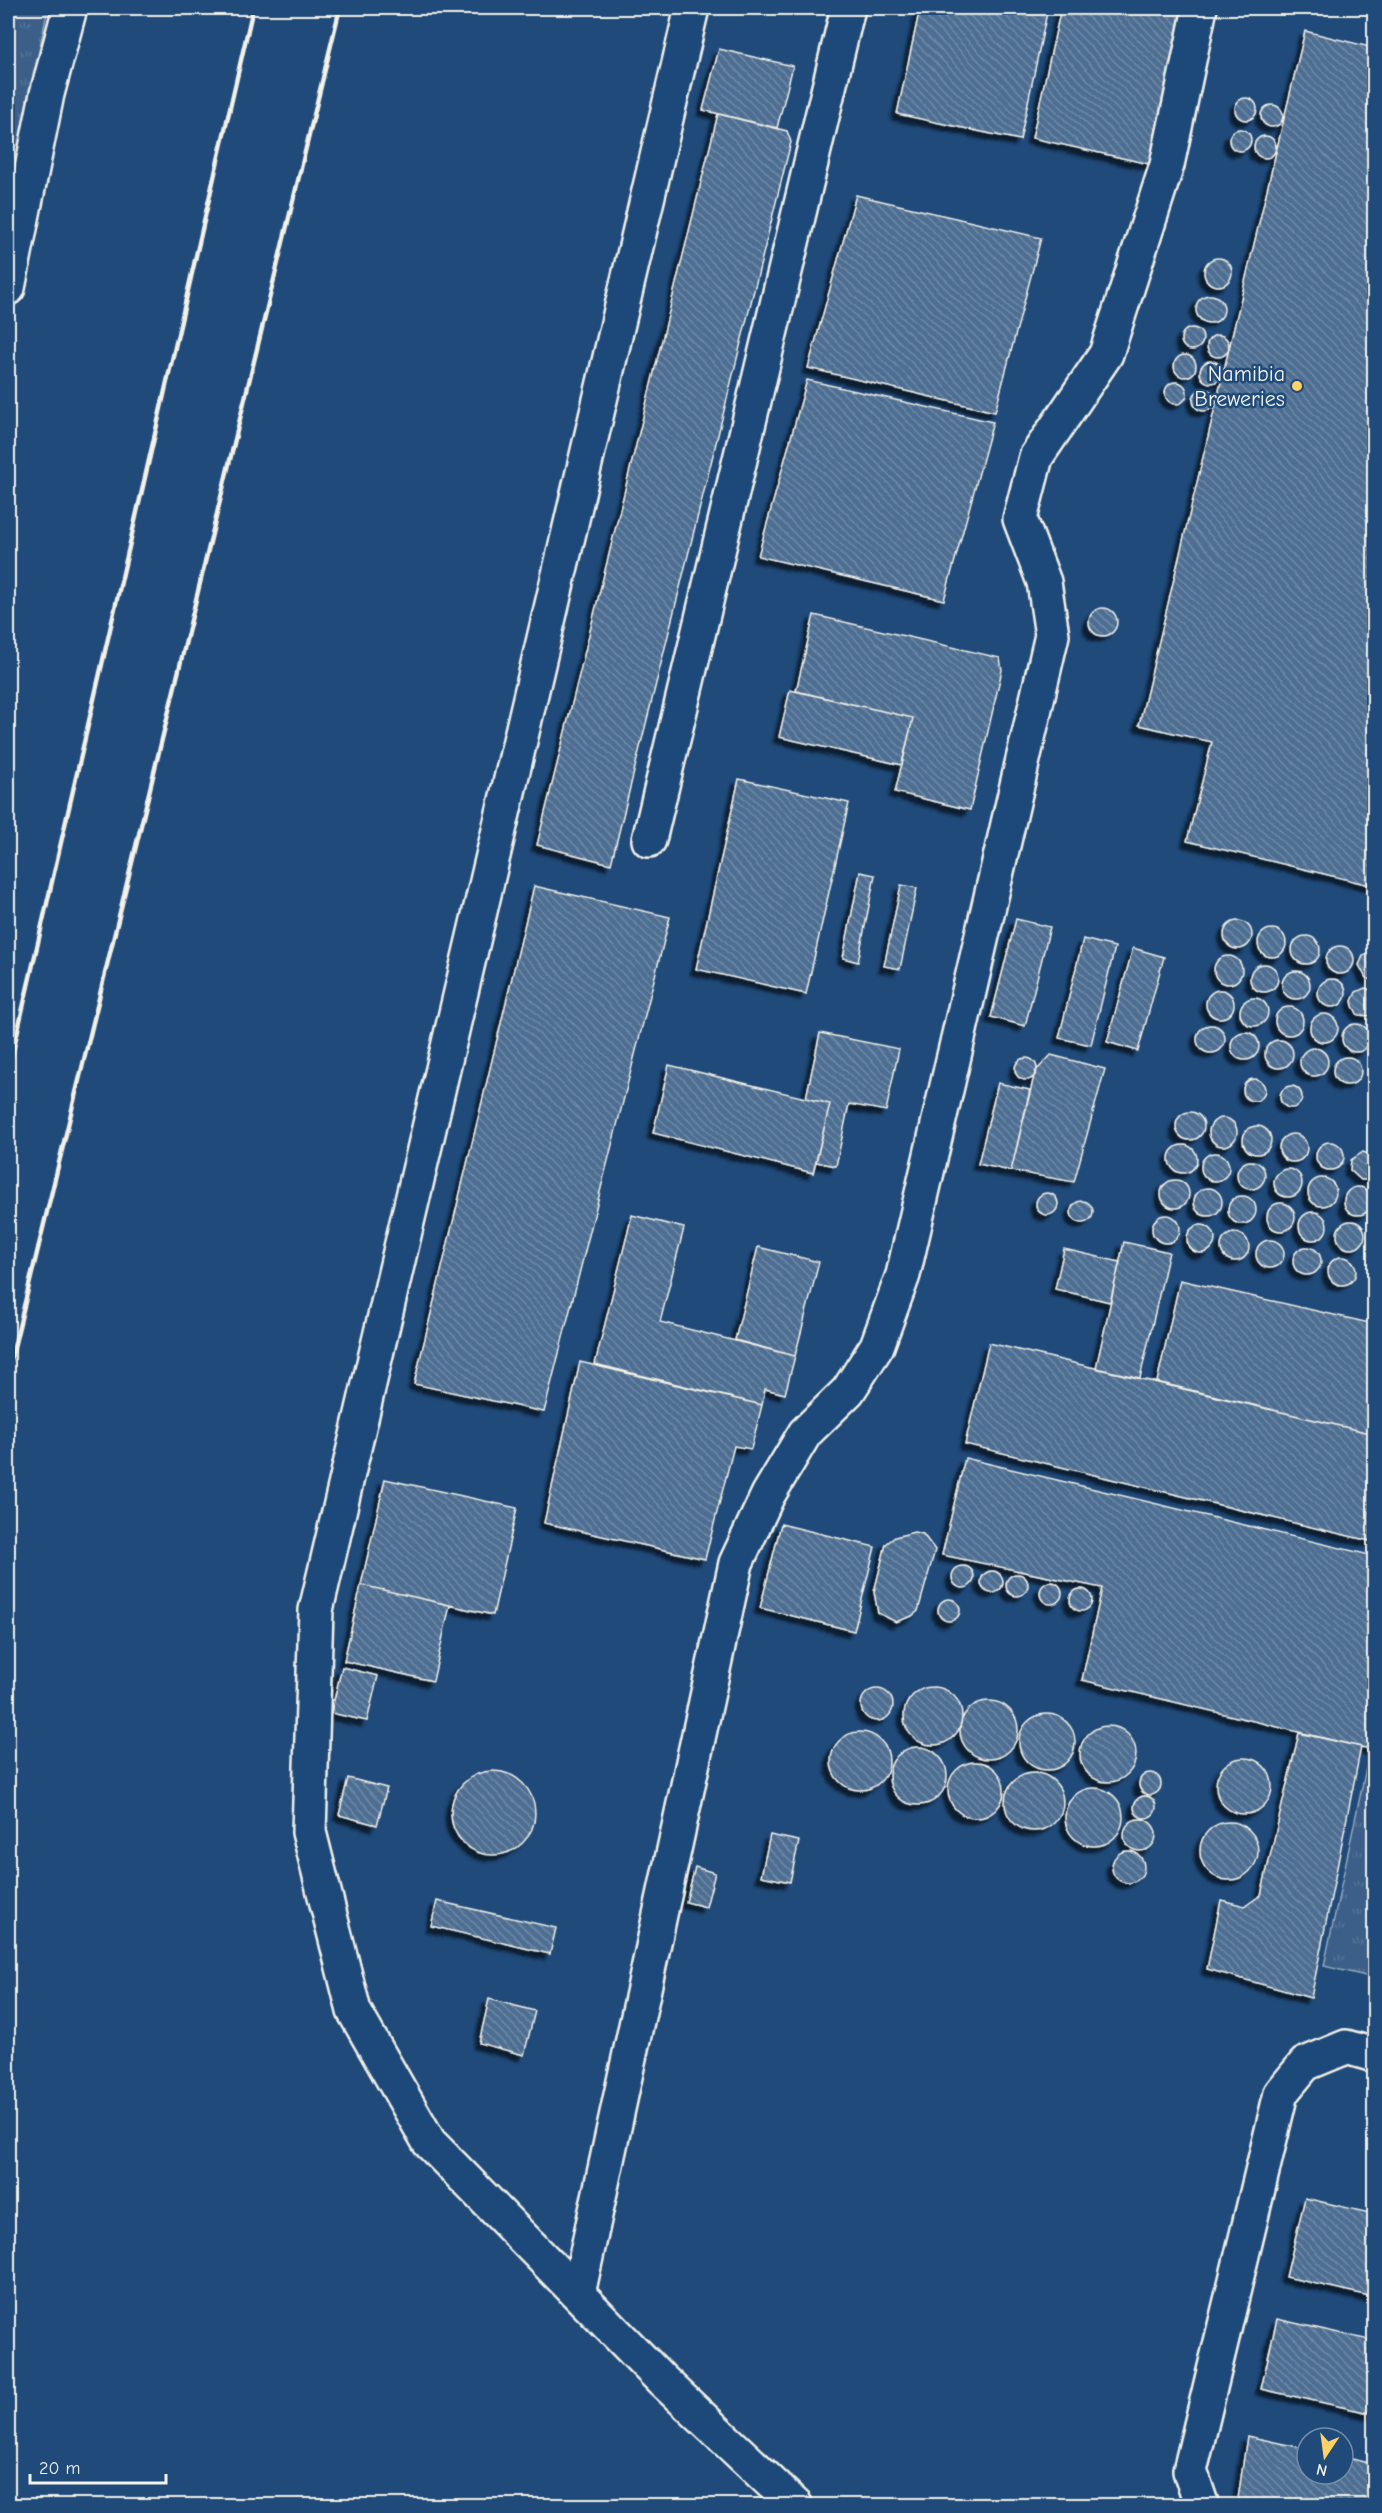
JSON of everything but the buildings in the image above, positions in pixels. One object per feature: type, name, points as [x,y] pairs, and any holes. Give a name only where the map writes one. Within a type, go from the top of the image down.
[{"type":"street","points":[[8,288],[47,94],[70,8]]},
{"type":"street","points":[[692,8],[316,1610],[309,1832],[354,2011],[429,2142],[662,2380],[796,2505]]},
{"type":"street","points":[[648,840],[848,8]]},
{"type":"street","points":[[578,2294],[736,1563],[768,1495],[805,1433],[848,1391],[877,1346],[903,1275],[1052,635],[1044,582],[1020,519],[1036,457],[1106,354],[1167,165],[1200,8]]},
{"type":"street","points":[[1202,2505],[1190,2470],[1281,2093],[1305,2064],[1346,2047],[1374,2055]]},
{"type":"green space","points":[[8,8],[48,8],[8,199]]},
{"type":"green space","points":[[1369,1754],[1374,1756],[1374,1978],[1324,1966]]},
{"type":"railway","points":[[8,1073],[253,8]]},
{"type":"railway","points":[[8,1372],[340,8]]},
{"type":"place","name":"Namibia Breweries","points":[[1297,386]]}]
